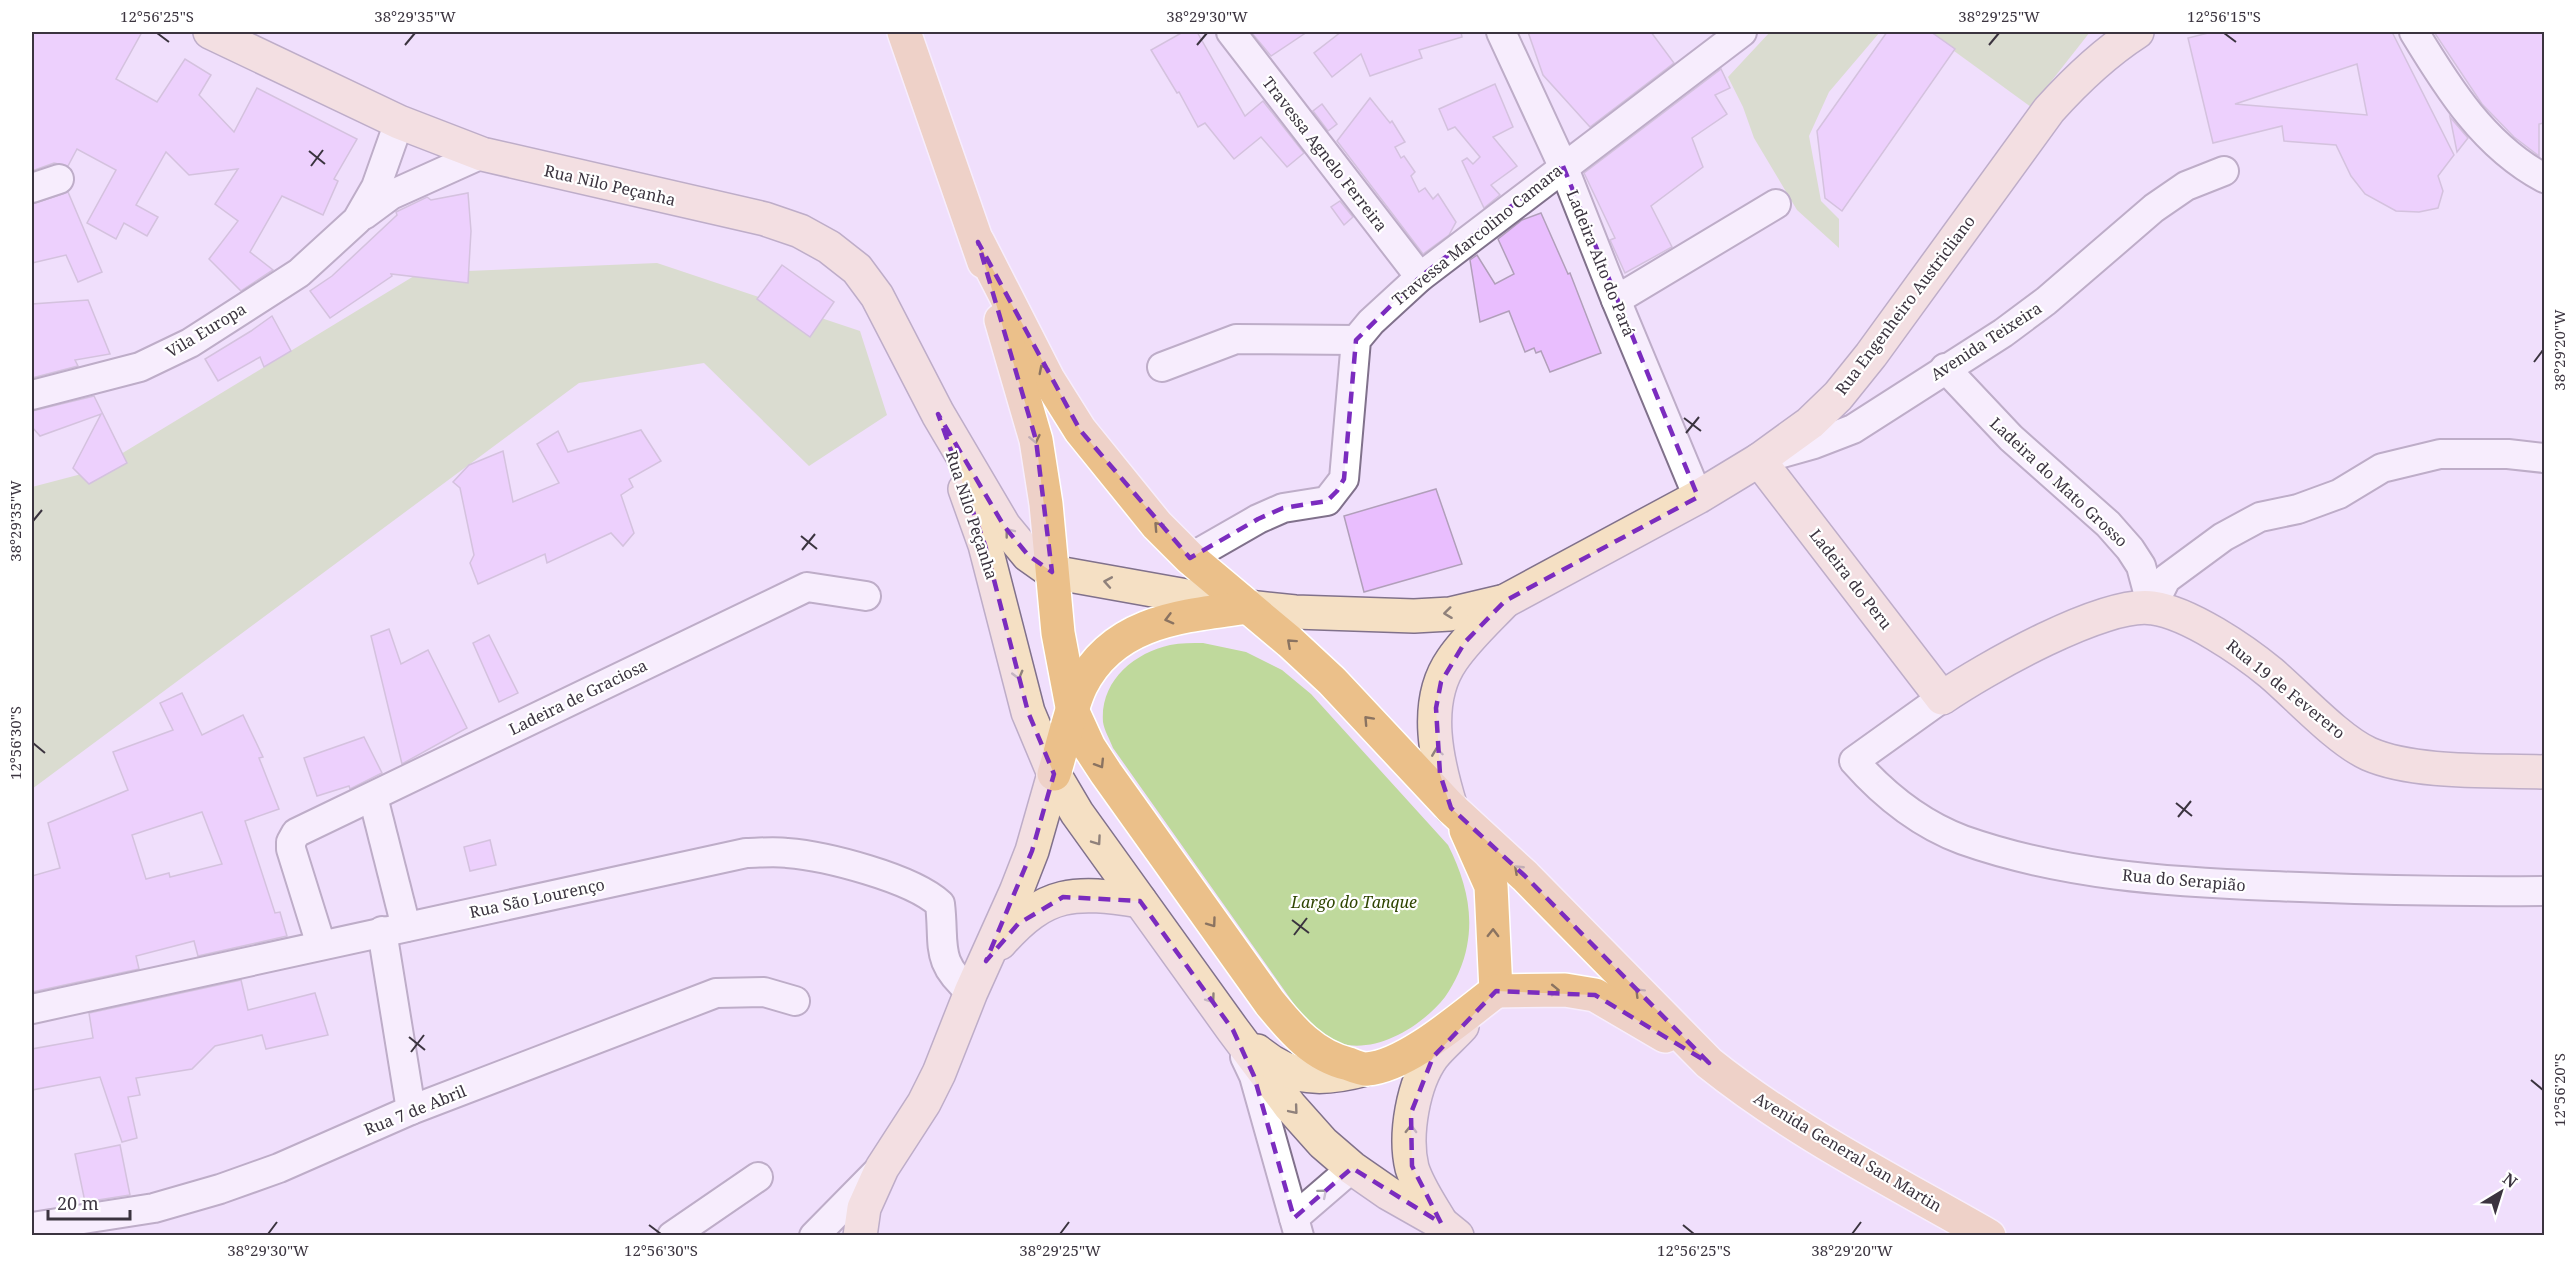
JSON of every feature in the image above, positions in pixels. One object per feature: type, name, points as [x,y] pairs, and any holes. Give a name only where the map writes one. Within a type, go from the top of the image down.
[{"type":"main road","name":"Rua Nilo Peçanha","points":[[210,32],[399,122],[482,154],[765,219],[800,231],[829,248],[857,269],[871,287],[938,414],[1004,526],[1028,555],[1052,572]]},
{"type":"main road","points":[[904,32],[978,242],[1036,440],[1046,504],[1058,633],[1073,712],[1089,747],[1106,773],[1270,1003],[1292,1030],[1315,1050],[1334,1061],[1366,1069]]},
{"type":"main road","name":"Rua Engenheiro Austricliano","points":[[1248,608],[1414,616],[1450,614],[1505,602],[1698,497],[1759,460],[1810,423],[1838,396],[1871,355],[2049,110],[2080,76],[2114,47],[2138,32]]},
{"type":"main road","points":[[978,242],[1048,379],[1080,430],[1157,525],[1190,558],[1332,681],[1451,808],[1471,837],[1491,886],[1496,991],[1433,1057],[1420,1081],[1411,1113],[1412,1166],[1418,1184],[1449,1229]]},
{"type":"main road","name":"Rua Nilo Peçanha","points":[[938,414],[985,545],[1028,712],[1054,774]]},
{"type":"main road","name":"Ladeira do Peru","points":[[1759,460],[1942,698]]},
{"type":"main road","points":[[1052,572],[1248,608]]},
{"type":"main road","name":"Rua Engenheiro Austricliano","points":[[1451,808],[1440,774],[1436,741],[1436,708],[1441,682],[1450,662],[1465,642],[1505,602]]},
{"type":"main road","name":"Rua 19 de Feverero","points":[[1942,698],[1972,677],[2071,627],[2112,612],[2152,607],[2189,621],[2230,642],[2270,672],[2350,742],[2369,753],[2393,761],[2437,768],[2544,772]]},
{"type":"main road","points":[[860,1236],[864,1208],[882,1168],[924,1102],[939,1073],[1032,851],[1080,688],[1094,665],[1108,651],[1146,626],[1176,617],[1248,608]]},
{"type":"main road","points":[[1054,774],[1077,813],[1290,1106],[1323,1143],[1352,1168],[1388,1193],[1449,1229]]},
{"type":"main road","name":"Avenida General San Martin","points":[[1451,808],[1525,876],[1710,1063],[1739,1087],[1989,1236]]},
{"type":"main road","points":[[1032,851],[1040,883],[1048,891],[1063,897]]},
{"type":"main road","points":[[986,961],[1018,924],[1046,905],[1063,897],[1096,895],[1140,901]]},
{"type":"main road","name":"Avenida General San Martin","points":[[1496,991],[1565,990],[1595,995],[1710,1063]]},
{"type":"main road","points":[[1233,1030],[1267,1059],[1292,1073],[1320,1078],[1366,1069],[1400,1059],[1424,1046],[1496,991]]},
{"type":"main road","points":[[1388,1193],[1412,1166]]},
{"type":"street","name":"Travessa Agnelo Ferreira","points":[[1231,32],[1419,277]]},
{"type":"street","name":"Ladeira Alto do Pará","points":[[1500,32],[1563,166],[1698,497]]},
{"type":"street","name":"Travessa Marcolino Camara","points":[[1356,340],[1371,322],[1419,277],[1742,32]]},
{"type":"street","points":[[2414,32],[2457,100],[2506,152],[2544,178]]},
{"type":"street","name":"Vila Europa","points":[[357,220],[376,187],[399,122]]},
{"type":"street","name":"Vila Europa","points":[[32,395],[140,367],[190,343],[299,273],[357,220],[391,195],[482,154]]},
{"type":"street","name":"Avenida Teixeira","points":[[1759,460],[1814,444],[1853,429],[2003,333],[2046,301],[2121,235],[2170,197],[2186,186],[2224,171]]},
{"type":"street","points":[[32,188],[59,179]]},
{"type":"street","points":[[1616,300],[1776,204]]},
{"type":"street","points":[[1162,367],[1236,339],[1356,340],[1344,479],[1337,491],[1327,501],[1283,508],[1258,519],[1190,558]]},
{"type":"street","name":"Ladeira do Mato Grosso","points":[[1945,368],[2011,438],[2123,540],[2140,566],[2152,607]]},
{"type":"street","points":[[2152,607],[2166,579],[2223,537],[2260,517],[2298,509],[2339,494],[2382,468],[2440,454],[2508,454],[2544,459]]},
{"type":"street","name":"Ladeira de Graciosa","points":[[321,945],[291,849],[291,842],[296,833],[807,587],[866,596]]},
{"type":"street","name":"Rua 19 de Feverero","points":[[1854,761],[1942,698]]},
{"type":"street","name":"Rua do Serapião","points":[[1854,761],[1872,783],[1895,802],[1927,823],[1962,840],[2074,868],[2126,876],[2211,884],[2423,892],[2544,891]]},
{"type":"street","points":[[373,797],[394,929],[411,1110]]},
{"type":"street","name":"Rua São Lourenço","points":[[32,1009],[746,853],[787,852],[848,865],[922,890],[932,897],[940,904],[940,947],[947,965],[957,980],[971,992]]},
{"type":"street","name":"Rua 7 de Abril","points":[[32,1227],[154,1208],[220,1189],[279,1168],[411,1110],[716,993],[764,992],[795,1000]]},
{"type":"street","points":[[1233,1030],[1254,1076],[1297,1227]]},
{"type":"street","points":[[814,1236],[882,1168]]},
{"type":"street","points":[[1297,1227],[1352,1168]]},
{"type":"street","points":[[672,1236],[758,1177]]},
{"type":"highlighted area","points":[[1563,166],[1698,497],[1505,601],[1465,642],[1441,682],[1436,708],[1440,774],[1451,808],[1525,876],[1709,1063],[1595,995],[1496,991],[1433,1057],[1411,1113],[1412,1166],[1441,1223],[1352,1168],[1294,1218],[1254,1076],[1233,1030],[1140,901],[1063,897],[1018,924],[986,961],[1032,851],[1054,774],[1028,712],[985,545],[938,414],[1004,526],[1028,555],[1052,572],[1036,440],[978,242],[1080,430],[1190,558],[1258,519],[1283,508],[1327,501],[1337,491],[1344,479],[1356,340],[1420,277]]},
{"type":"green space","points":[[1770,32],[1880,32],[1829,92],[1809,136],[1821,201],[1839,219],[1839,248],[1797,210],[1754,138],[1743,107],[1728,77]]},
{"type":"green space","points":[[1928,32],[2090,32],[2031,107]]},
{"type":"green space","points":[[657,263],[860,331],[887,415],[809,466],[704,363],[579,383],[32,789],[32,487],[93,471],[419,273]]},
{"type":"green space","name":"Largo do Tanque","points":[[1203,643],[1246,652],[1282,670],[1311,694],[1448,845],[1459,869],[1466,894],[1469,933],[1466,952],[1459,973],[1445,997],[1425,1017],[1399,1034],[1371,1044],[1356,1046],[1335,1042],[1313,1027],[1299,1011],[1113,748],[1103,722],[1104,707],[1113,682],[1122,671],[1132,662],[1157,649],[1174,644]]},
{"type":"building","points":[[32,32],[142,32],[116,79],[157,102],[185,59],[211,75],[199,95],[234,132],[257,88],[357,139],[334,179],[338,181],[323,215],[282,196],[250,252],[273,270],[241,291],[209,259],[238,221],[215,204],[238,169],[189,175],[166,152],[136,205],[158,217],[147,236],[124,223],[116,239],[87,223],[116,170],[77,149],[68,166],[54,163],[32,171]]},
{"type":"building","points":[[1183,32],[1197,32],[1245,116],[1263,101],[1304,153],[1287,167],[1261,137],[1234,159],[1205,123],[1198,127],[1179,92],[1177,93],[1151,50]]},
{"type":"building","points":[[1251,32],[1307,32],[1271,56]]},
{"type":"building","points":[[1341,32],[1461,32],[1462,37],[1419,50],[1422,58],[1370,76],[1361,54],[1332,77],[1314,53]]},
{"type":"building","points":[[1528,32],[1651,32],[1674,63],[1590,127],[1543,75]]},
{"type":"building","points":[[1887,32],[1931,32],[1955,49],[1842,211],[1825,198],[1817,131]]},
{"type":"building","points":[[2212,32],[2392,32],[2454,155],[2438,176],[2443,191],[2438,208],[2419,212],[2396,211],[2365,194],[2351,176],[2336,145],[2284,141],[2282,126],[2213,143],[2188,38]],"holes":[[[2357,64],[2367,115],[2235,104]]]},
{"type":"building","points":[[2434,32],[2544,32],[2544,123],[2539,124],[2539,156],[2514,137],[2482,104]]},
{"type":"building","points":[[1721,69],[1730,88],[1715,95],[1727,114],[1692,138],[1703,167],[1651,206],[1672,247],[1625,273],[1610,240],[1615,238],[1584,173]]},
{"type":"building","points":[[1495,84],[1513,127],[1493,137],[1517,166],[1491,185],[1500,195],[1484,208],[1462,161],[1467,158],[1473,164],[1480,157],[1455,127],[1448,130],[1439,109]]},
{"type":"building","points":[[1370,98],[1390,123],[1392,121],[1405,142],[1395,147],[1401,158],[1404,156],[1415,172],[1411,176],[1419,192],[1425,188],[1433,199],[1438,194],[1456,222],[1449,235],[1423,254],[1337,141]]},
{"type":"building","points":[[1322,104],[1337,124],[1328,131],[1313,111]]},
{"type":"building","points":[[2450,117],[2468,138],[2457,152]]},
{"type":"building","points":[[68,192],[102,272],[78,282],[66,255],[32,263],[32,204]]},
{"type":"building","points":[[468,193],[471,231],[468,283],[391,274],[392,276],[330,318],[310,291],[332,276],[397,215],[396,212],[427,197],[431,200]]},
{"type":"building","points":[[1340,201],[1353,217],[1344,225],[1331,207]]},
{"type":"building","points":[[1541,213],[1568,274],[1570,273],[1601,353],[1550,372],[1541,351],[1536,353],[1534,348],[1525,352],[1509,311],[1480,322],[1470,260],[1477,255],[1495,284],[1514,274],[1498,239],[1522,220]]},
{"type":"building","points":[[782,265],[834,302],[810,337],[757,299]]},
{"type":"building","points":[[88,300],[110,354],[75,360],[78,366],[32,378],[32,304]]},
{"type":"building","points":[[272,316],[291,351],[264,367],[260,357],[218,381],[205,359]]},
{"type":"building","points":[[94,396],[127,463],[89,484],[73,468],[101,414],[40,436],[32,427],[32,411]]},
{"type":"building","points":[[641,430],[661,461],[629,479],[633,487],[621,495],[634,533],[623,546],[611,533],[547,563],[545,554],[478,584],[470,563],[474,555],[460,488],[453,482],[469,465],[503,451],[513,502],[559,483],[537,444],[558,431],[568,452]]},
{"type":"building","points":[[1436,489],[1462,564],[1364,592],[1344,516]]},
{"type":"building","points":[[389,629],[401,664],[428,650],[467,728],[402,764],[371,636]]},
{"type":"building","points":[[489,635],[518,693],[499,702],[473,643]]},
{"type":"building","points":[[182,693],[202,735],[243,715],[263,757],[259,758],[279,809],[245,821],[275,913],[280,912],[287,936],[198,956],[194,941],[136,956],[139,969],[32,992],[32,876],[60,868],[48,823],[128,790],[113,752],[173,730],[160,703]],"holes":[[[202,812],[222,864],[170,877],[169,873],[146,879],[132,835]]]},
{"type":"building","points":[[364,737],[382,773],[350,789],[349,786],[317,796],[304,758]]},
{"type":"building","points":[[490,840],[496,865],[470,871],[464,847]]},
{"type":"building","points":[[241,980],[248,1010],[315,993],[328,1035],[266,1049],[262,1035],[215,1046],[192,1069],[136,1078],[140,1095],[128,1097],[137,1138],[122,1142],[100,1077],[32,1090],[32,1049],[93,1038],[89,1013]]},
{"type":"building","points":[[120,1145],[130,1195],[85,1202],[75,1154]]}]
